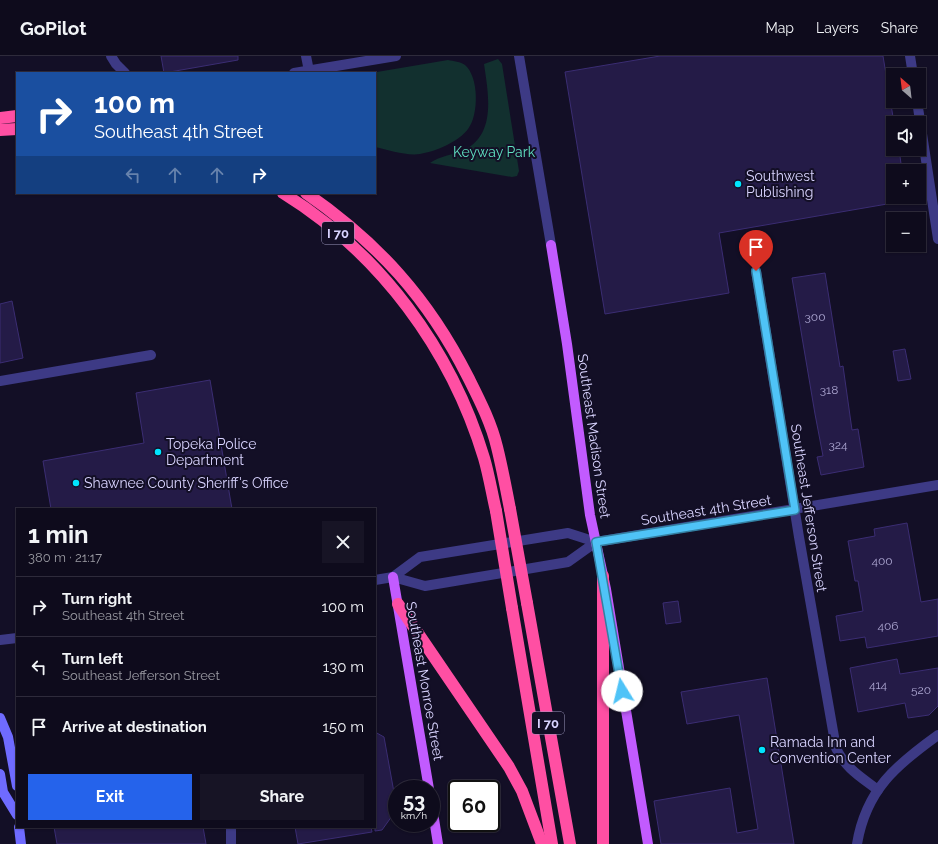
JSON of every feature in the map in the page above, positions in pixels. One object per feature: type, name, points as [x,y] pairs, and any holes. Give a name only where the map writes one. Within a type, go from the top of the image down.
[{"type":"highway","points":[[0,118],[16,116]]},
{"type":"highway","points":[[0,130],[16,129]]},
{"type":"highway","name":"I 70","points":[[284,194],[308,210],[352,245],[387,281],[435,348],[457,387],[475,431],[484,460],[496,511],[552,844]]},
{"type":"highway","name":"I 70","points":[[307,194],[355,229],[405,280],[439,324],[452,346],[484,410],[497,446],[510,509],[570,844]]},
{"type":"highway","points":[[603,576],[603,844]]},
{"type":"highway","points":[[398,604],[509,767],[522,791],[542,844]]},
{"type":"main road","name":"Southeast Madison Street","points":[[551,245],[567,344],[590,515],[603,576],[648,844]]},
{"type":"main road","name":"Southeast Monroe Street","points":[[393,577],[427,780]]},
{"type":"main road","points":[[0,718],[8,737],[16,781]]},
{"type":"main road","points":[[0,774],[3,792],[16,813]]},
{"type":"main road","points":[[19,828],[21,844]]},
{"type":"main road","points":[[436,832],[438,844]]},
{"type":"street","points":[[111,56],[124,72]]},
{"type":"street","points":[[306,56],[309,71]]},
{"type":"street","points":[[302,72],[396,56]]},
{"type":"street","name":"Southeast Madison Street","points":[[519,56],[551,245]]},
{"type":"street","points":[[910,56],[912,68]]},
{"type":"street","points":[[918,108],[938,239]]},
{"type":"street","name":"Southeast Jefferson Street","points":[[756,271],[795,510],[837,749],[841,759],[849,768],[878,790]]},
{"type":"street","points":[[0,381],[151,355]]},
{"type":"street","name":"Southeast 4th Street","points":[[376,580],[393,577],[425,586],[560,564],[568,562],[596,542],[938,485]]},
{"type":"street","name":"Southeast 4th Street","points":[[393,577],[420,557],[568,533],[596,542]]},
{"type":"street","points":[[0,640],[16,638]]},
{"type":"street","points":[[856,844],[865,814],[878,790],[902,761],[938,735]]},
{"type":"street","points":[[231,828],[231,844]]},
{"type":"green space","name":"Keyway Park","points":[[498,59],[502,64],[519,171],[517,176],[512,177],[430,163],[464,150],[474,143],[482,134],[488,112],[484,64]]},
{"type":"green space","name":"Keyway Park","points":[[448,60],[465,65],[470,71],[475,87],[476,106],[472,123],[459,138],[433,151],[415,154],[376,147],[376,72]]},
{"type":"building","points":[[161,56],[238,56],[238,60],[164,72]]},
{"type":"building","name":"Southwest Publishing","points":[[660,56],[883,56],[886,74],[886,108],[892,108],[893,116],[886,116],[886,156],[900,156],[901,164],[886,164],[887,204],[719,233],[729,293],[605,314],[565,72]]},
{"type":"building","points":[[825,273],[840,367],[843,366],[852,430],[858,429],[864,467],[821,475],[817,457],[823,456],[792,278]]},
{"type":"building","points":[[12,301],[23,358],[0,363],[0,304]]},
{"type":"building","points":[[905,349],[911,379],[898,381],[893,351]]},
{"type":"building","name":"Topeka Police Department","points":[[210,380],[232,508],[51,508],[43,461],[144,443],[136,393]]},
{"type":"building","points":[[907,523],[921,602],[938,599],[938,636],[867,648],[865,637],[840,641],[836,616],[863,611],[858,581],[855,581],[848,541],[875,536],[874,529]]},
{"type":"building","points":[[678,601],[681,622],[666,624],[663,603]]},
{"type":"building","points":[[897,659],[900,674],[938,668],[938,706],[929,715],[908,718],[905,703],[858,712],[850,668]]},
{"type":"building","name":"Ramada Inn and Convention Center","points":[[767,678],[794,844],[661,844],[654,801],[730,788],[737,833],[758,829],[739,715],[687,724],[681,692]]},
{"type":"building","points":[[376,733],[384,737],[392,780],[388,780],[388,822],[382,830],[375,831]]},
{"type":"building","points":[[54,828],[203,828],[206,844],[57,844]]},
{"type":"building","points":[[295,828],[371,828],[372,832],[298,844]]},
{"type":"place","name":"Southwest Publishing","points":[[738,184]]},
{"type":"place","name":"Topeka Police Department","points":[[158,452]]},
{"type":"place","name":"Shawnee County Sheriff's Office","points":[[76,483]]},
{"type":"place","name":"Ramada Inn and Convention Center","points":[[762,750]]},
{"type":"route","points":[[622,691],[606,589],[596,542],[795,510],[756,271]]}]
